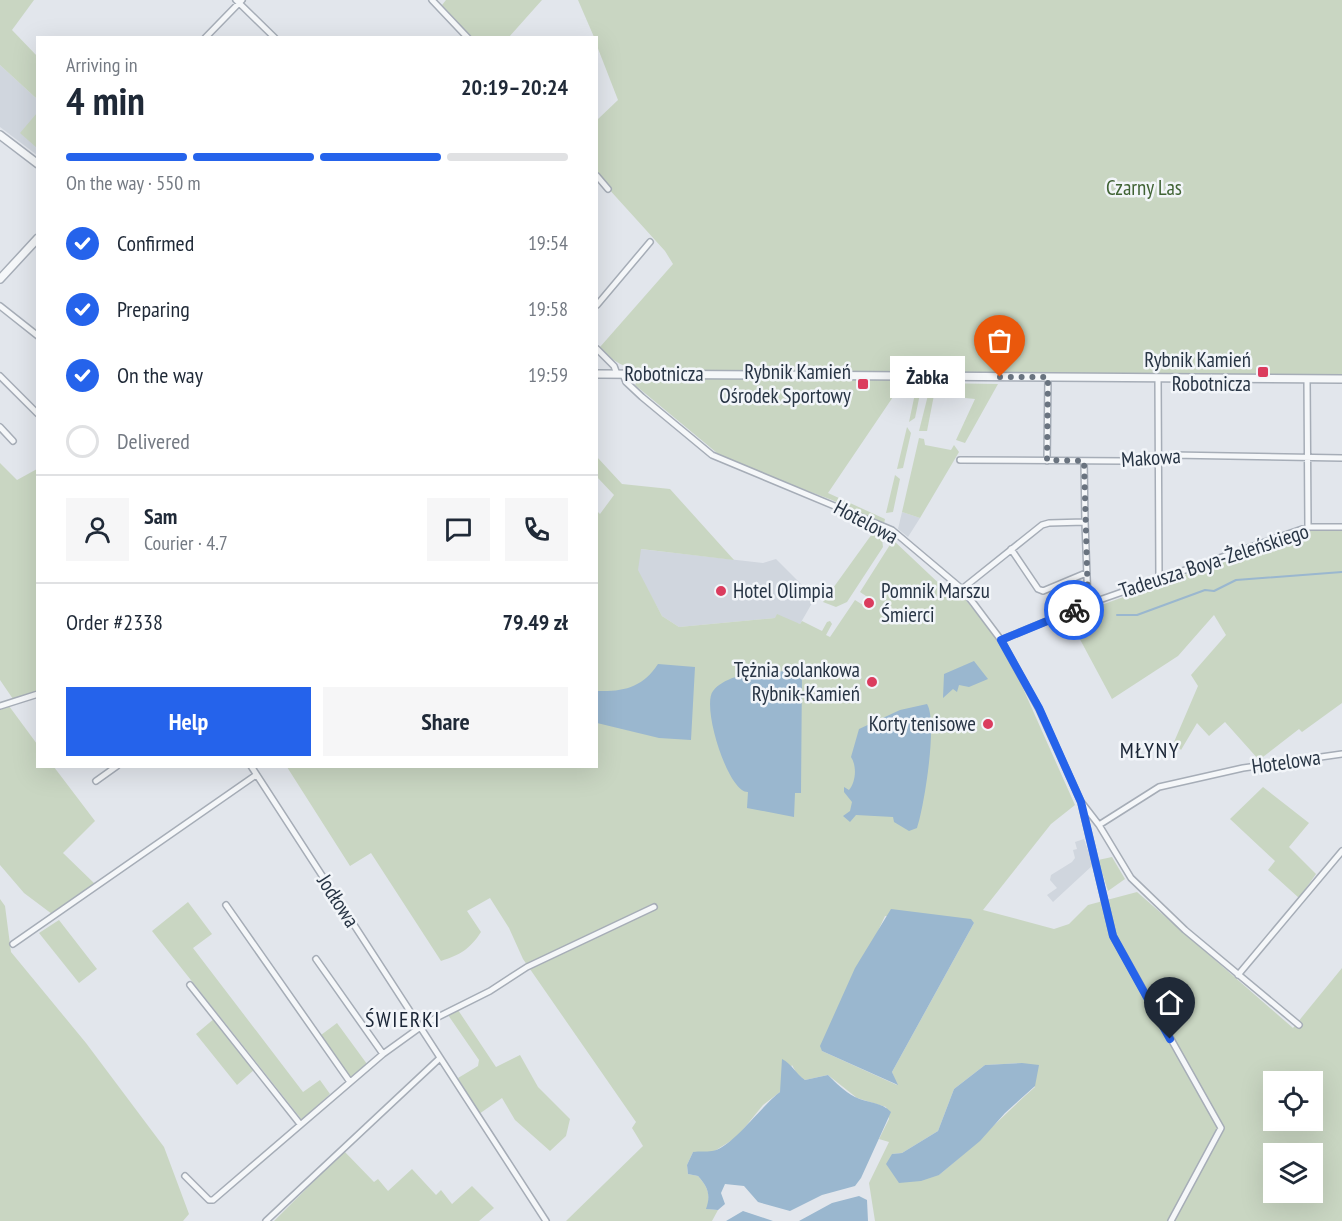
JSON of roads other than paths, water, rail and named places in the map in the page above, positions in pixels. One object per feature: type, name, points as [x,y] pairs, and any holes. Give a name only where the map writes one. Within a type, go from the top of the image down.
[{"type":"street","points":[[432,0],[466,36]]},
{"type":"street","points":[[207,36],[239,1],[273,36]]},
{"type":"street","points":[[0,135],[36,163]]},
{"type":"street","points":[[598,177],[608,189]]},
{"type":"street","points":[[0,279],[36,240]]},
{"type":"street","points":[[598,304],[650,242]]},
{"type":"street","points":[[0,306],[36,334]]},
{"type":"street","name":"Hotelowa","points":[[598,350],[642,397],[712,455],[892,530],[962,589],[1001,640],[1039,708],[1081,802],[1113,936],[1221,1128],[1171,1221]]},
{"type":"street","name":"Robotnicza","points":[[598,374],[1342,380]]},
{"type":"street","points":[[0,376],[36,412]]},
{"type":"street","points":[[1047,460],[1048,377]]},
{"type":"street","points":[[1158,378],[1158,579]]},
{"type":"street","points":[[1307,379],[1308,527]]},
{"type":"street","points":[[0,427],[13,441]]},
{"type":"street","name":"Makowa","points":[[960,460],[1125,461],[1158,456],[1342,458]]},
{"type":"street","name":"Tadeusza Boya-Żeleńskiego","points":[[1084,461],[1088,604]]},
{"type":"street","points":[[962,589],[1011,549],[1049,523],[1085,522]]},
{"type":"street","name":"Tadeusza Boya-Żeleńskiego","points":[[1001,640],[1088,604],[1308,527],[1342,527]]},
{"type":"street","name":"Tadeusza Boya-Żeleńskiego","points":[[1011,549],[1038,589],[1043,591],[1086,573]]},
{"type":"street","points":[[0,705],[36,695]]},
{"type":"street","name":"Hotelowa","points":[[1099,825],[1159,787],[1243,768],[1342,754]]},
{"type":"street","points":[[96,781],[114,768]]},
{"type":"street","name":"Jodłowa","points":[[252,768],[546,1221]]},
{"type":"street","points":[[13,944],[256,775]]},
{"type":"street","name":"Hotelowa","points":[[1081,802],[1099,825],[1131,878],[1185,930],[1299,1025]]},
{"type":"street","points":[[1238,975],[1342,851]]},
{"type":"street","points":[[226,905],[350,1082]]},
{"type":"street","points":[[185,1176],[213,1200],[382,1054],[420,1028],[490,991],[527,967],[654,907]]},
{"type":"street","points":[[316,959],[382,1054]]},
{"type":"street","points":[[190,985],[300,1124]]},
{"type":"street","points":[[266,1221],[440,1058]]},
{"type":"water","points":[[974,661],[988,679],[969,687],[959,685],[957,692],[953,689],[943,698],[944,674]]},
{"type":"water","points":[[658,664],[695,667],[691,740],[659,738],[598,723],[598,691],[624,689],[639,683]]},
{"type":"water","points":[[802,670],[801,793],[795,793],[794,817],[747,808],[748,792],[740,789],[732,779],[719,748],[711,713],[710,700],[713,691],[721,684],[742,675]]},
{"type":"water","points":[[927,704],[930,713],[931,745],[917,828],[909,831],[894,822],[893,817],[856,815],[850,822],[843,816],[850,811],[852,802],[844,792],[844,787],[849,790],[854,778],[855,769],[851,757],[859,729],[900,710]]},
{"type":"water","points":[[891,909],[971,919],[974,923],[892,1072],[898,1085],[822,1051],[820,1046],[855,968]]},
{"type":"water","points":[[782,1059],[805,1080],[828,1075],[851,1095],[883,1106],[891,1112],[861,1178],[855,1186],[822,1195],[790,1211],[758,1202],[744,1186],[725,1184],[721,1193],[725,1204],[718,1210],[706,1209],[708,1195],[704,1184],[698,1176],[688,1174],[687,1165],[693,1152],[712,1151],[728,1143],[780,1092]]},
{"type":"water","points":[[1022,1063],[1039,1065],[1035,1086],[1005,1113],[980,1141],[939,1175],[921,1181],[899,1183],[886,1164],[892,1154],[902,1153],[938,1131],[954,1089],[985,1065]]},
{"type":"water","points":[[859,1196],[867,1200],[868,1221],[799,1221],[832,1203]]},
{"type":"water","points":[[743,1211],[773,1221],[726,1221]]},
{"type":"waterway","points":[[1117,615],[1137,615],[1205,590],[1214,591],[1236,580],[1342,572]]},
{"type":"place","name":"Rybnik Kamień Robotnicza","points":[[1263,372]]},
{"type":"place","name":"Żabka","points":[[1000,377]]},
{"type":"place","name":"Rybnik Kamień Ośrodek Sportowy","points":[[863,384]]},
{"type":"place","name":"Hotel Olimpia","points":[[721,591]]},
{"type":"place","name":"Pomnik Marszu Śmierci","points":[[869,603]]},
{"type":"place","name":"Tężnia solankowa Rybnik-Kamień","points":[[872,682]]},
{"type":"place","name":"Korty tenisowe","points":[[988,724]]},
{"type":"district","name":"MŁYNY","points":[[1150,750]]},
{"type":"district","name":"ŚWIERKI","points":[[403,1019]]},
{"type":"park label","name":"Czarny Las","points":[[1144,188]]}]
